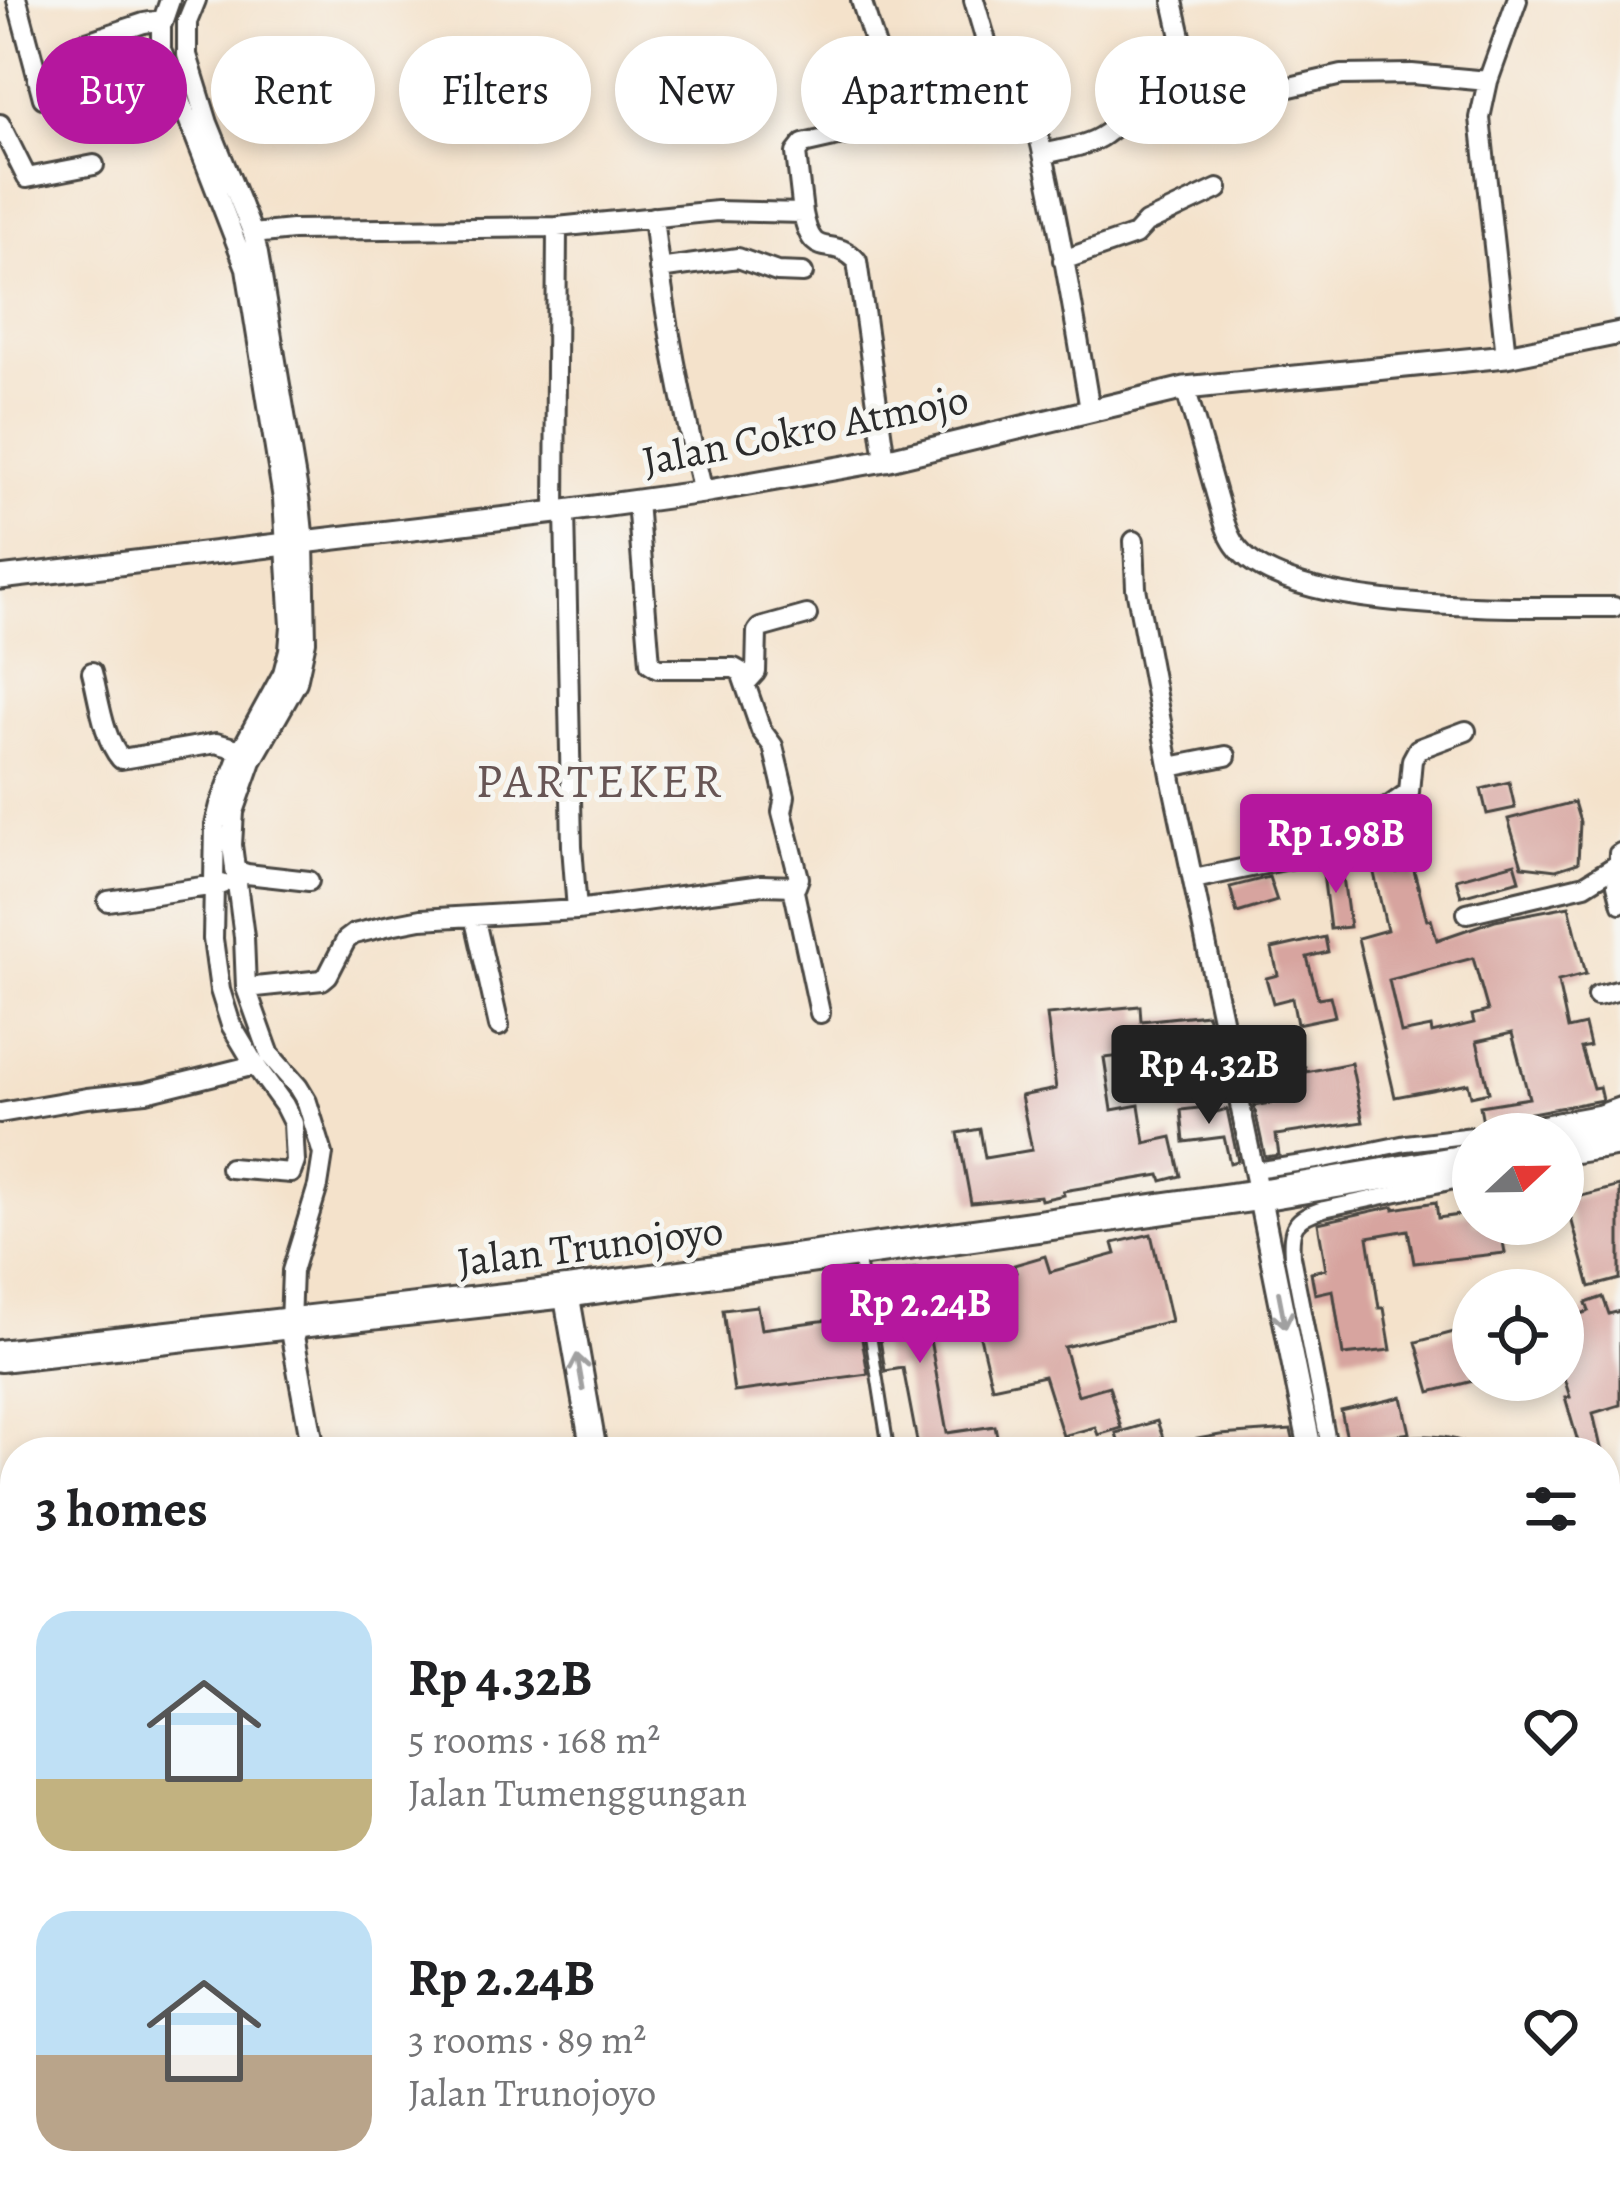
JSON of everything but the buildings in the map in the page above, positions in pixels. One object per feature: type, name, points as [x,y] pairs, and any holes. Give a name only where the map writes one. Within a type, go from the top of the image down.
[{"type":"highway","points":[[1584,1135],[1620,1127]]},
{"type":"highway","name":"Jalan Trunojoyo","points":[[0,1356],[566,1292],[857,1251],[1257,1182],[1452,1161]]},
{"type":"main road","points":[[566,1292],[591,1437]]},
{"type":"street","points":[[17,0],[36,72]]},
{"type":"street","points":[[105,36],[196,0]]},
{"type":"street","points":[[861,0],[872,36]]},
{"type":"street","points":[[974,0],[985,36]]},
{"type":"street","points":[[1506,356],[1480,118],[1517,0]]},
{"type":"street","points":[[1173,1],[1181,36]]},
{"type":"street","points":[[171,12],[161,49],[253,235],[258,298],[307,607],[297,682],[240,774],[215,825],[244,937],[247,988],[270,1054],[308,1102],[323,1154],[292,1271],[290,1323],[311,1437]]},
{"type":"street","points":[[1289,87],[1342,74],[1488,81]]},
{"type":"street","points":[[0,124],[27,178],[94,165]]},
{"type":"street","points":[[200,125],[258,298]]},
{"type":"street","points":[[1044,154],[1095,140]]},
{"type":"street","points":[[806,144],[798,148],[807,234],[817,244],[851,254],[857,261],[885,460]]},
{"type":"street","points":[[1041,144],[1090,410]]},
{"type":"street","points":[[1063,260],[1135,236],[1146,223],[1218,189]]},
{"type":"street","points":[[253,235],[292,230],[557,226],[718,211],[803,213]]},
{"type":"street","points":[[653,217],[678,382],[703,492]]},
{"type":"street","points":[[557,226],[560,511],[577,910]]},
{"type":"street","points":[[659,269],[738,258],[777,272],[803,273]]},
{"type":"street","name":"Jalan Cokro Atmojo","points":[[0,578],[703,492],[885,460],[1185,388],[1506,356],[1620,333]]},
{"type":"street","points":[[1185,388],[1235,547],[1276,577],[1330,593],[1436,603],[1614,607]]},
{"type":"street","points":[[637,501],[650,663],[658,668],[734,668],[741,672],[761,730],[773,746],[785,796],[782,812],[799,878],[793,887],[820,1013]]},
{"type":"street","points":[[1134,541],[1136,588],[1170,767],[1308,1437]]},
{"type":"street","points":[[240,774],[241,750],[284,673],[290,650],[296,544]]},
{"type":"street","points":[[746,683],[756,671],[760,628],[807,615]]},
{"type":"street","points":[[92,672],[117,757],[216,743],[241,750]]},
{"type":"street","points":[[1194,879],[1317,853],[1336,844],[1409,792],[1412,760],[1418,749],[1466,731]]},
{"type":"street","points":[[1170,767],[1226,756]]},
{"type":"street","points":[[1619,861],[1615,885],[1620,905]]},
{"type":"street","points":[[1467,913],[1585,885],[1619,861]]},
{"type":"street","points":[[228,881],[213,939],[220,990],[231,1025],[293,1123],[291,1173]]},
{"type":"street","points":[[107,901],[228,881],[309,881]]},
{"type":"street","points":[[247,988],[326,978],[339,949],[354,934],[422,919],[577,910],[761,885],[793,887]]},
{"type":"street","points":[[474,916],[499,1026]]},
{"type":"street","points":[[1597,996],[1620,990]]},
{"type":"street","points":[[0,1113],[146,1092],[255,1066]]},
{"type":"street","points":[[1584,1115],[1620,1105]]},
{"type":"street","points":[[1257,1182],[1324,1160],[1452,1137]]},
{"type":"street","points":[[1584,1154],[1620,1148]]},
{"type":"street","points":[[230,1168],[291,1173],[319,1182]]},
{"type":"street","points":[[1327,1437],[1292,1256],[1296,1222],[1324,1209],[1452,1182]]},
{"type":"lane","points":[[857,1251],[888,1437]]},
{"type":"district","name":"PARTEKER","points":[[600,780]]}]
